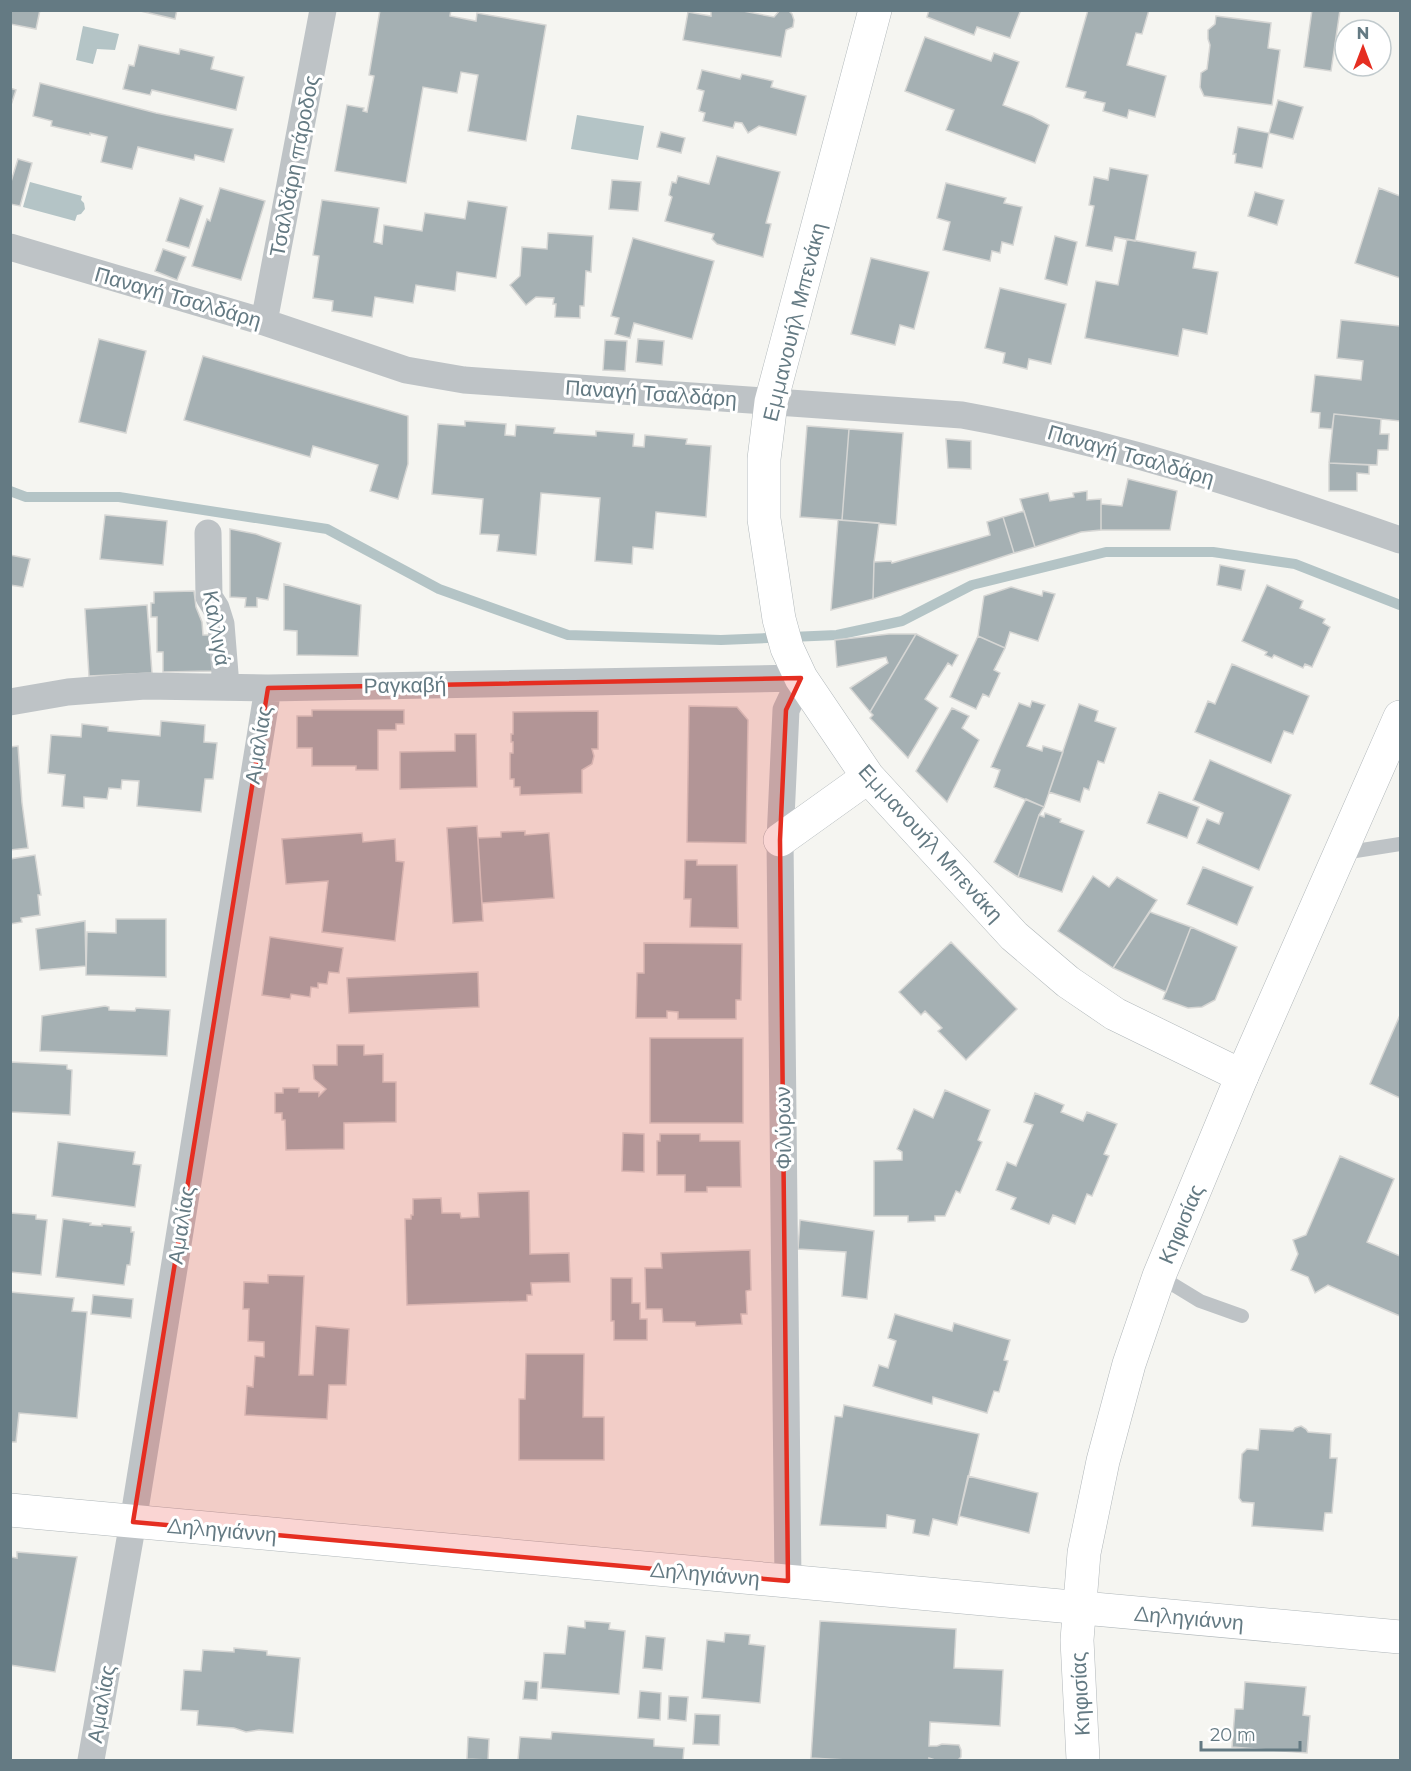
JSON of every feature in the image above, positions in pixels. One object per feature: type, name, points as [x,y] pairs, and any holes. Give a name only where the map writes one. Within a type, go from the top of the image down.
[{"type":"main road","name":"Εμμανουήλ Μπενάκη","points":[[875,10],[771,402],[764,459],[764,519],[779,619],[788,648],[801,678],[868,777],[1014,936],[1068,982],[1115,1014],[1242,1076]]},
{"type":"main road","name":"Κηφισίας","points":[[1083,1761],[1077,1640],[1084,1553],[1103,1461],[1129,1364],[1160,1276],[1242,1076],[1401,717]]},
{"type":"main road","points":[[780,840],[868,777]]},
{"type":"main road","name":"Δηληγιάννη","points":[[10,1510],[1401,1637]]},
{"type":"street","name":"Τσαλδάρη πάροδος","points":[[264,322],[323,10]]},
{"type":"street","name":"Παναγή Τσαλδάρη","points":[[10,247],[264,322],[406,370],[464,380],[962,415],[1086,440],[1264,493],[1401,540]]},
{"type":"street","name":"Καλλιγά","points":[[208,533],[209,597],[216,608],[221,624],[226,686]]},
{"type":"street","name":"Ραγκαβή","points":[[10,702],[68,692],[145,686],[268,688],[801,678]]},
{"type":"street","name":"Φιλύρων","points":[[788,1581],[780,840],[786,710],[801,678]]},
{"type":"street","name":"Αμαλίας","points":[[91,1761],[133,1522],[268,688]]},
{"type":"lane","points":[[1341,854],[1401,844]]},
{"type":"lane","points":[[1160,1276],[1200,1301],[1242,1316]]},
{"type":"highlighted area","points":[[801,678],[786,710],[780,840],[788,1581],[133,1522],[268,688]]},
{"type":"shaded area","points":[[83,26],[119,34],[115,50],[97,49],[93,64],[76,60]]},
{"type":"shaded area","points":[[577,115],[644,126],[638,160],[571,149]]},
{"type":"shaded area","points":[[30,182],[82,196],[81,200],[85,209],[77,215],[75,221],[23,207]]},
{"type":"building","points":[[10,10],[40,10],[36,29],[10,24]]},
{"type":"building","points":[[136,10],[177,10],[175,19]]},
{"type":"building","points":[[380,10],[451,10],[450,16],[476,21],[477,13],[546,25],[526,141],[468,131],[478,75],[461,72],[457,93],[423,87],[406,183],[335,171],[347,105],[364,108],[363,111],[367,112],[374,76],[369,75]]},
{"type":"building","points":[[711,10],[738,10],[774,17],[780,10],[788,10],[794,20],[793,27],[786,30],[781,57],[683,40],[688,12],[711,16]]},
{"type":"building","points":[[929,10],[1019,10],[1020,12],[1010,38],[977,27],[974,35],[927,17]]},
{"type":"building","points":[[1088,10],[1149,10],[1142,34],[1136,33],[1127,65],[1166,76],[1155,117],[1129,110],[1127,118],[1103,111],[1105,103],[1084,98],[1086,92],[1066,87]]},
{"type":"building","points":[[1312,10],[1340,10],[1339,18],[1333,18],[1331,71],[1304,67]]},
{"type":"building","points":[[1216,16],[1271,23],[1268,48],[1280,50],[1272,105],[1204,96],[1200,87],[1201,73],[1207,69],[1210,45],[1208,30],[1215,24]]},
{"type":"building","points":[[925,37],[991,61],[994,53],[1019,62],[1003,105],[1049,125],[1035,163],[946,130],[954,110],[905,91]]},
{"type":"building","points":[[139,45],[179,54],[180,49],[214,57],[211,69],[244,77],[236,110],[152,90],[150,95],[123,89],[129,65],[134,66]]},
{"type":"building","points":[[702,70],[740,79],[742,74],[773,81],[771,87],[806,96],[796,135],[759,126],[748,133],[742,123],[735,122],[733,128],[703,121],[705,113],[699,111],[704,91],[697,89]]},
{"type":"building","points":[[40,83],[156,113],[233,129],[224,162],[195,155],[194,160],[138,147],[132,169],[101,162],[107,137],[51,126],[52,121],[33,116]]},
{"type":"building","points":[[10,88],[16,90],[10,108]]},
{"type":"building","points":[[1278,100],[1303,107],[1293,139],[1269,133]]},
{"type":"building","points":[[1238,127],[1269,133],[1262,168],[1235,163],[1236,154],[1233,154]]},
{"type":"building","points":[[661,132],[685,138],[681,153],[657,147]]},
{"type":"building","points":[[717,156],[780,172],[766,223],[771,224],[763,257],[717,244],[712,239],[714,234],[665,221],[672,197],[669,195],[672,182],[676,183],[678,176],[709,184]]},
{"type":"building","points":[[18,159],[32,163],[20,206],[10,204],[10,185]]},
{"type":"building","points":[[1110,168],[1148,175],[1135,241],[1115,237],[1112,251],[1086,246],[1094,206],[1089,205],[1094,177],[1108,180]]},
{"type":"building","points":[[612,180],[641,182],[638,211],[609,209]]},
{"type":"building","points":[[946,183],[1006,198],[1004,203],[1022,207],[1013,245],[1002,242],[1000,253],[992,251],[990,261],[943,250],[950,222],[937,218]]},
{"type":"building","points":[[220,188],[265,201],[241,280],[192,266]]},
{"type":"building","points":[[1379,188],[1400,196],[1400,278],[1355,263]]},
{"type":"building","points":[[1255,192],[1284,200],[1277,225],[1248,216]]},
{"type":"building","points":[[180,198],[203,206],[189,248],[166,241]]},
{"type":"building","points":[[322,200],[379,208],[374,242],[382,244],[384,225],[422,231],[425,213],[465,219],[468,201],[507,207],[496,278],[457,272],[455,291],[416,285],[413,303],[375,297],[372,317],[332,311],[333,301],[313,298],[319,256],[313,255]]},
{"type":"building","points":[[548,233],[593,236],[591,272],[586,271],[584,306],[580,306],[580,318],[555,317],[554,298],[536,297],[526,305],[510,285],[520,276],[522,247],[547,249]]},
{"type":"building","points":[[1055,236],[1077,242],[1067,285],[1045,279]]},
{"type":"building","points":[[633,238],[714,261],[692,339],[634,323],[630,338],[615,334],[619,318],[611,316]]},
{"type":"building","points":[[1127,239],[1196,252],[1193,268],[1218,272],[1207,334],[1183,329],[1178,356],[1085,338],[1096,281],[1118,285]]},
{"type":"building","points":[[163,249],[186,257],[177,280],[155,271]]},
{"type":"building","points":[[871,258],[929,272],[914,329],[900,325],[895,345],[851,334]]},
{"type":"building","points":[[1000,288],[1066,304],[1051,364],[1029,359],[1027,369],[1003,363],[1005,353],[985,348]]},
{"type":"building","points":[[1341,320],[1400,326],[1400,421],[1334,414],[1332,429],[1319,428],[1320,413],[1311,412],[1315,375],[1361,380],[1363,361],[1337,358]]},
{"type":"building","points":[[99,339],[146,351],[126,433],[79,422]]},
{"type":"building","points":[[638,339],[664,341],[662,365],[636,362]]},
{"type":"building","points":[[605,340],[627,341],[625,371],[603,370]]},
{"type":"building","points":[[203,356],[408,416],[408,464],[398,499],[370,491],[378,465],[313,446],[310,457],[184,420]]},
{"type":"building","points":[[1334,414],[1381,419],[1380,434],[1389,434],[1388,450],[1378,450],[1377,465],[1329,463]]},
{"type":"building","points":[[465,421],[506,424],[505,435],[515,436],[516,425],[555,428],[554,433],[596,436],[596,431],[634,434],[633,446],[644,447],[645,435],[687,439],[686,444],[711,446],[706,517],[656,512],[653,549],[633,547],[632,564],[595,561],[600,498],[541,493],[536,555],[497,551],[499,535],[480,534],[483,499],[432,494],[438,424],[465,426]]},
{"type":"building","points":[[807,426],[849,429],[842,520],[800,517]]},
{"type":"building","points":[[849,429],[903,433],[896,525],[842,520]]},
{"type":"building","points":[[946,439],[971,441],[971,469],[948,468]]},
{"type":"building","points":[[1329,463],[1369,465],[1369,474],[1357,473],[1357,491],[1329,491]]},
{"type":"building","points":[[1128,479],[1177,491],[1170,530],[1101,530],[1101,504],[1122,506]]},
{"type":"building","points":[[1087,491],[1087,500],[1101,499],[1101,530],[1081,532],[1035,547],[1020,499],[1048,493],[1050,501],[1074,497],[1073,493]]},
{"type":"building","points":[[1024,511],[1035,547],[1014,553],[1003,517]]},
{"type":"building","points":[[105,515],[167,521],[163,565],[100,559]]},
{"type":"building","points":[[1003,517],[1014,553],[873,599],[874,562],[891,561],[892,563],[990,535],[987,522]]},
{"type":"building","points":[[838,520],[879,523],[874,562],[873,599],[831,610]]},
{"type":"building","points":[[230,529],[256,534],[281,543],[268,600],[257,598],[257,607],[245,607],[246,598],[230,597]]},
{"type":"building","points":[[10,555],[30,559],[23,587],[10,585]]},
{"type":"building","points":[[1220,565],[1245,570],[1241,590],[1217,585]]},
{"type":"building","points":[[284,584],[361,605],[358,656],[297,655],[297,631],[284,630]]},
{"type":"building","points":[[1267,585],[1303,601],[1300,608],[1325,619],[1323,623],[1330,627],[1312,667],[1305,664],[1303,668],[1274,655],[1272,658],[1265,655],[1267,652],[1242,641]]},
{"type":"building","points":[[1011,587],[1042,596],[1043,591],[1055,594],[1038,641],[1010,632],[1005,648],[978,636],[984,596]]},
{"type":"building","points":[[194,591],[203,635],[212,635],[213,671],[163,672],[163,652],[157,652],[157,617],[151,617],[154,592]]},
{"type":"building","points":[[147,605],[152,673],[89,676],[85,609]]},
{"type":"building","points":[[889,634],[916,634],[870,712],[850,688],[888,663],[886,657],[837,667],[835,640]]},
{"type":"building","points":[[916,634],[958,655],[952,666],[948,663],[925,699],[938,708],[908,758],[870,718],[873,715],[870,712]]},
{"type":"building","points":[[978,636],[1005,648],[994,670],[1000,673],[989,697],[983,694],[976,709],[950,697]]},
{"type":"building","points":[[1232,664],[1309,696],[1293,734],[1284,731],[1271,763],[1195,732],[1208,701],[1215,704]]},
{"type":"building","points":[[1032,701],[1045,705],[1027,746],[1042,751],[1043,746],[1063,752],[1044,807],[994,787],[1000,770],[991,767],[1019,703],[1030,707]]},
{"type":"building","points":[[1079,704],[1098,711],[1095,721],[1116,728],[1104,763],[1098,761],[1089,790],[1084,788],[1080,802],[1049,792]]},
{"type":"building","points":[[689,706],[737,707],[748,720],[746,843],[687,842]]},
{"type":"building","points":[[952,708],[969,716],[962,728],[979,740],[947,802],[916,771]]},
{"type":"building","points":[[312,710],[404,710],[404,724],[396,724],[396,730],[378,730],[378,770],[356,770],[356,766],[312,766],[312,748],[297,748],[297,716],[312,716]]},
{"type":"building","points":[[598,711],[598,749],[592,749],[594,756],[592,764],[582,770],[582,793],[520,795],[520,787],[514,787],[514,779],[510,779],[510,753],[513,753],[511,734],[513,734],[513,712]]},
{"type":"building","points":[[161,721],[205,725],[204,742],[217,743],[213,779],[205,779],[201,812],[137,806],[139,781],[122,780],[121,789],[109,788],[107,799],[84,797],[84,808],[62,806],[65,775],[48,773],[51,735],[81,737],[82,724],[108,727],[108,731],[160,736]]},
{"type":"building","points":[[455,734],[476,734],[477,787],[400,789],[400,752],[455,751]]},
{"type":"building","points":[[18,746],[28,848],[10,850],[10,747]]},
{"type":"building","points":[[1210,760],[1291,795],[1259,870],[1197,843],[1207,819],[1219,824],[1223,813],[1193,800]]},
{"type":"building","points":[[1159,792],[1199,807],[1187,838],[1147,823]]},
{"type":"building","points":[[1026,799],[1044,807],[1039,815],[1018,877],[994,862]]},
{"type":"building","points":[[1045,813],[1061,819],[1060,822],[1084,831],[1062,892],[1018,877],[1039,815],[1044,817]]},
{"type":"building","points":[[477,826],[483,921],[453,923],[447,828]]},
{"type":"building","points":[[525,831],[525,835],[549,833],[554,898],[482,903],[478,838],[501,837],[501,832]]},
{"type":"building","points":[[362,833],[363,842],[395,839],[396,861],[404,862],[395,941],[322,932],[328,881],[286,884],[282,839]]},
{"type":"building","points":[[35,855],[41,895],[38,895],[40,915],[21,918],[22,922],[10,924],[10,859]]},
{"type":"building","points":[[685,860],[697,860],[697,865],[737,865],[738,928],[690,927],[691,899],[684,899]]},
{"type":"building","points":[[1203,867],[1253,887],[1237,925],[1187,904]]},
{"type":"building","points":[[1093,876],[1109,887],[1117,877],[1157,900],[1113,968],[1058,931]]},
{"type":"building","points":[[1150,912],[1191,927],[1166,992],[1113,968]]},
{"type":"building","points":[[116,919],[166,919],[166,977],[86,975],[87,932],[116,933]]},
{"type":"building","points":[[85,921],[86,966],[40,970],[36,929]]},
{"type":"building","points":[[1191,927],[1237,947],[1215,1000],[1202,1007],[1188,1008],[1163,999]]},
{"type":"building","points":[[270,937],[343,948],[339,973],[329,972],[327,984],[318,983],[318,988],[311,987],[310,997],[291,994],[290,999],[262,995]]},
{"type":"building","points":[[951,942],[1017,1009],[966,1060],[938,1031],[942,1028],[925,1011],[921,1015],[899,992]]},
{"type":"building","points":[[644,943],[742,944],[741,1000],[736,1000],[736,1019],[678,1019],[678,1012],[667,1011],[667,1018],[636,1018],[637,973],[644,973]]},
{"type":"building","points":[[478,972],[479,1007],[349,1013],[347,978]]},
{"type":"building","points":[[109,1007],[109,1010],[135,1011],[136,1008],[170,1010],[167,1056],[40,1051],[42,1016]]},
{"type":"building","points":[[1400,1015],[1400,1098],[1370,1084]]},
{"type":"building","points":[[650,1038],[743,1038],[743,1123],[650,1123]]},
{"type":"building","points":[[337,1045],[364,1045],[364,1055],[383,1054],[383,1082],[396,1082],[396,1122],[344,1123],[344,1149],[286,1150],[285,1120],[282,1120],[282,1113],[275,1113],[275,1093],[283,1093],[283,1088],[299,1088],[299,1092],[319,1092],[319,1096],[326,1089],[314,1079],[313,1065],[337,1065]]},
{"type":"building","points":[[10,1062],[67,1065],[67,1069],[72,1070],[70,1115],[10,1112]]},
{"type":"building","points":[[945,1090],[990,1110],[978,1140],[982,1142],[960,1193],[956,1191],[945,1216],[935,1216],[935,1221],[908,1222],[908,1216],[874,1216],[874,1161],[902,1160],[902,1152],[897,1149],[914,1109],[933,1118]]},
{"type":"building","points":[[1035,1093],[1064,1105],[1061,1112],[1083,1121],[1087,1112],[1117,1124],[1104,1154],[1109,1156],[1092,1196],[1087,1194],[1075,1224],[1053,1215],[1049,1224],[1011,1209],[1016,1198],[996,1190],[1007,1162],[1016,1166],[1033,1125],[1024,1122]]},
{"type":"building","points":[[623,1133],[644,1134],[644,1172],[622,1171]]},
{"type":"building","points":[[660,1134],[700,1134],[700,1141],[740,1141],[741,1187],[707,1187],[707,1192],[685,1192],[685,1175],[657,1175],[657,1141],[660,1141]]},
{"type":"building","points":[[58,1142],[135,1152],[133,1164],[141,1165],[135,1207],[52,1196]]},
{"type":"building","points":[[1340,1156],[1394,1179],[1367,1242],[1400,1256],[1400,1316],[1328,1285],[1315,1293],[1308,1277],[1291,1270],[1298,1254],[1293,1240],[1306,1235]]},
{"type":"building","points":[[529,1191],[530,1254],[569,1253],[570,1282],[531,1283],[532,1295],[527,1295],[527,1301],[407,1305],[405,1219],[411,1219],[413,1215],[413,1199],[441,1198],[442,1213],[460,1213],[461,1218],[479,1217],[478,1193]]},
{"type":"building","points":[[10,1213],[36,1215],[36,1219],[47,1220],[41,1275],[10,1272]]},
{"type":"building","points":[[63,1219],[91,1223],[90,1225],[131,1227],[131,1232],[134,1232],[130,1265],[127,1265],[124,1285],[56,1277]]},
{"type":"building","points":[[800,1220],[874,1231],[867,1299],[842,1296],[846,1252],[798,1249]]},
{"type":"building","points":[[750,1250],[751,1290],[746,1291],[747,1314],[741,1314],[742,1324],[696,1326],[695,1322],[663,1322],[662,1309],[646,1309],[645,1268],[662,1268],[661,1253]]},
{"type":"building","points":[[268,1275],[304,1276],[299,1375],[313,1375],[316,1326],[349,1329],[346,1385],[329,1385],[327,1419],[245,1415],[247,1386],[253,1387],[255,1356],[264,1357],[264,1342],[248,1341],[249,1309],[243,1309],[244,1282],[268,1283]]},
{"type":"building","points":[[611,1278],[632,1278],[632,1303],[640,1303],[640,1319],[647,1319],[647,1340],[614,1340],[614,1321],[611,1321]]},
{"type":"building","points":[[10,1292],[74,1298],[72,1311],[87,1312],[77,1418],[19,1413],[16,1442],[10,1442]]},
{"type":"building","points":[[93,1295],[133,1299],[131,1318],[91,1314]]},
{"type":"building","points":[[895,1314],[952,1331],[954,1323],[1010,1340],[1004,1360],[1008,1361],[999,1392],[994,1391],[987,1413],[933,1397],[932,1404],[873,1386],[879,1365],[888,1368],[896,1341],[888,1338]]},
{"type":"building","points":[[526,1354],[584,1354],[583,1417],[604,1417],[604,1460],[519,1460],[519,1399],[525,1399]]},
{"type":"building","points":[[844,1405],[979,1434],[957,1525],[933,1519],[929,1536],[913,1533],[915,1520],[887,1515],[886,1528],[820,1525],[835,1416],[842,1417]]},
{"type":"building","points":[[1301,1426],[1308,1432],[1331,1434],[1330,1458],[1337,1458],[1332,1513],[1325,1513],[1323,1531],[1252,1526],[1254,1503],[1242,1502],[1239,1498],[1242,1454],[1247,1449],[1258,1450],[1260,1429],[1293,1431]]},
{"type":"building","points":[[968,1476],[1038,1493],[1029,1533],[959,1516]]},
{"type":"building","points":[[17,1552],[77,1557],[55,1672],[10,1665],[10,1564],[11,1557],[17,1558]]},
{"type":"building","points":[[585,1621],[610,1623],[609,1629],[625,1631],[619,1694],[541,1688],[544,1653],[565,1654],[568,1626],[585,1628]]},
{"type":"building","points":[[820,1621],[956,1629],[954,1668],[1003,1670],[1000,1726],[930,1722],[929,1746],[959,1745],[961,1757],[958,1760],[811,1758]]},
{"type":"building","points":[[725,1633],[750,1635],[749,1644],[765,1646],[760,1703],[702,1698],[707,1640],[724,1642]]},
{"type":"building","points":[[646,1636],[665,1638],[662,1670],[643,1668]]},
{"type":"building","points":[[234,1648],[267,1651],[267,1655],[300,1658],[293,1733],[259,1730],[246,1732],[234,1728],[197,1725],[198,1711],[181,1710],[184,1670],[201,1671],[203,1650],[234,1652]]},
{"type":"building","points":[[525,1681],[538,1682],[537,1700],[523,1699]]},
{"type":"building","points":[[1245,1682],[1306,1687],[1303,1715],[1310,1716],[1307,1753],[1232,1747],[1235,1709],[1243,1709]]},
{"type":"building","points":[[640,1691],[661,1693],[660,1720],[638,1718]]},
{"type":"building","points":[[669,1696],[688,1697],[686,1721],[668,1719]]},
{"type":"building","points":[[695,1714],[720,1715],[719,1745],[693,1744]]},
{"type":"building","points":[[552,1732],[654,1739],[654,1746],[684,1748],[683,1760],[518,1760],[520,1737],[551,1739]]},
{"type":"building","points":[[468,1737],[489,1739],[488,1760],[467,1759]]},
{"type":"waterway","points":[[10,491],[26,497],[119,497],[327,529],[439,589],[568,635],[721,640],[837,635],[902,621],[972,585],[1106,552],[1213,552],[1295,564],[1400,605]]}]
